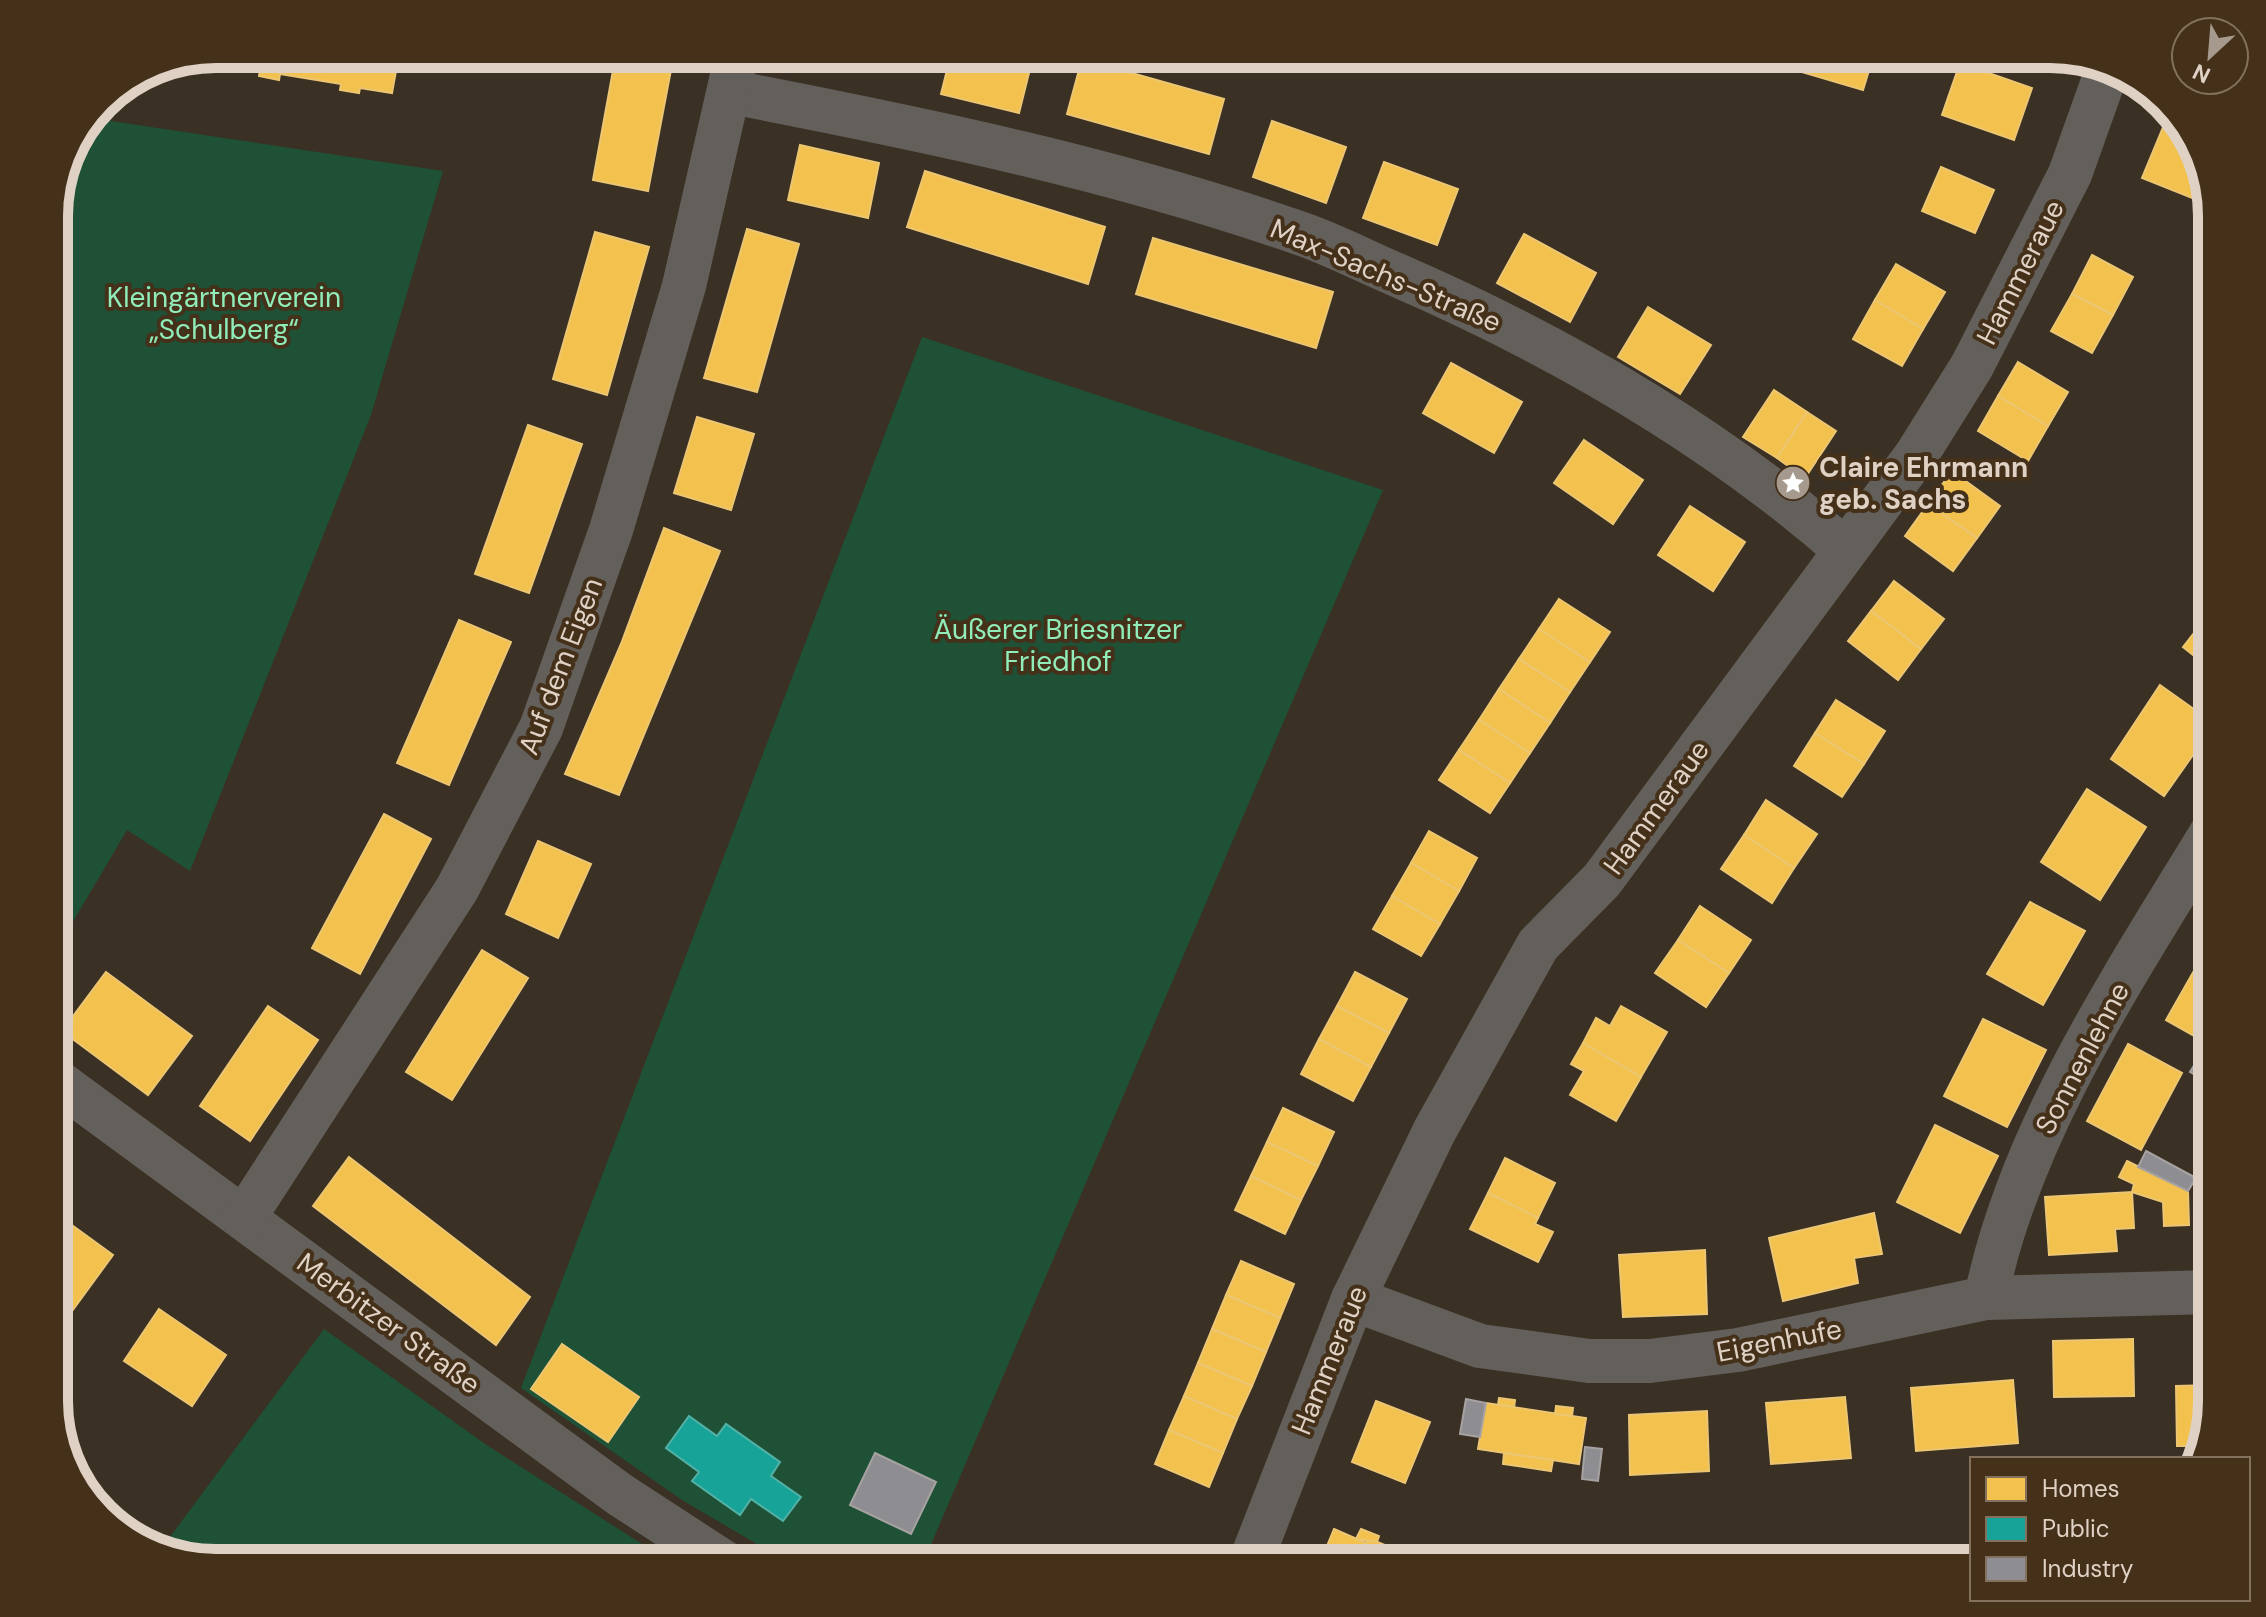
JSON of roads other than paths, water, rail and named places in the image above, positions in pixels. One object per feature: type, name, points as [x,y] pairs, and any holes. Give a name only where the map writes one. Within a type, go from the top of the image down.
[{"type":"street","name":"Max-Sachs-Straße","points":[[734,73],[885,122],[1077,165],[1303,234],[1483,313],[1677,422],[1801,512],[1845,550]]},
{"type":"street","name":"Auf dem Eigen","points":[[244,1218],[457,889],[541,728],[630,469],[684,286],[734,73]]},
{"type":"street","name":"Hammeraue","points":[[1255,1549],[1353,1299],[1435,1130],[1538,945],[1602,880],[1917,454],[1972,366],[2070,174],[2104,78]]},
{"type":"street","name":"Sonnenlehne","points":[[1986,1298],[1996,1246],[2024,1169],[2110,999],[2198,855]]},
{"type":"street","name":"Merbitzer Straße","points":[[68,1089],[619,1494],[703,1549]]},
{"type":"street","name":"Eigenhufe","points":[[1353,1299],[1480,1346],[1589,1361],[1650,1361],[1738,1350],[1986,1298],[2198,1292]]},
{"type":"place","name":"Claire Ehrmann geb. Sachs","points":[[1793,483]]},
{"type":"park label","name":"Kleingärtnerverein „Schulberg“","points":[[224,313]]},
{"type":"park label","name":"Äußerer Briesnitzer Friedhof","points":[[1058,645]]}]
